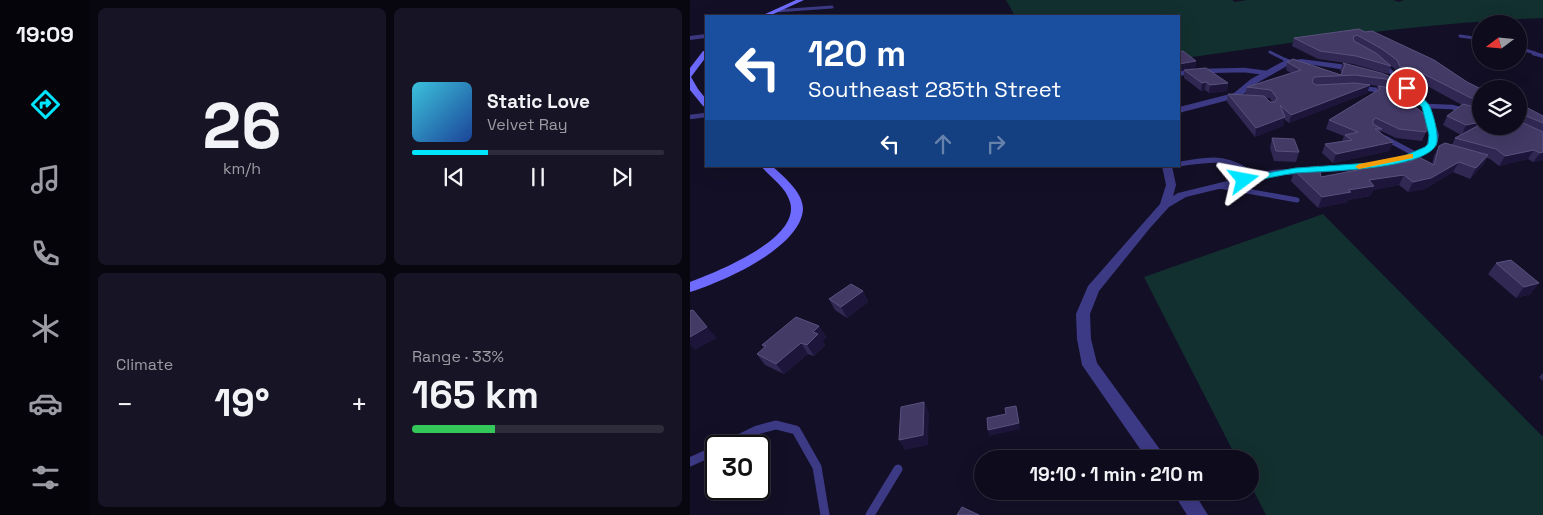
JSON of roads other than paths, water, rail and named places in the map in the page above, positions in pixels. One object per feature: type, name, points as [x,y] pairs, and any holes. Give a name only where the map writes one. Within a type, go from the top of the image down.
[{"type":"street","points":[[766,15],[801,0]]},
{"type":"street","points":[[690,38],[705,36]]},
{"type":"street","points":[[690,75],[696,64],[705,55]]},
{"type":"street","points":[[1151,450],[1090,365],[1084,339],[1083,314],[1093,289],[1146,225],[1165,206],[1182,195],[1257,177],[1296,171],[1370,166],[1434,147],[1434,135],[1426,106],[1415,95],[1395,82],[1340,66],[1301,62],[1285,64],[1254,81],[1238,94],[1180,110]]},
{"type":"street","points":[[690,79],[694,90],[705,103]]},
{"type":"street","points":[[690,287],[735,268],[768,248],[790,228],[796,216],[797,208],[789,191],[767,167]]},
{"type":"street","points":[[1165,206],[1171,185],[1168,167]]},
{"type":"street","points":[[1187,500],[1198,515]]},
{"type":"lane","points":[[776,11],[832,7]]},
{"type":"lane","points":[[1460,36],[1472,38]]},
{"type":"lane","points":[[1270,52],[1292,63]]},
{"type":"lane","points":[[1378,61],[1392,72],[1396,78],[1395,82]]},
{"type":"lane","points":[[1180,74],[1195,71],[1236,70],[1267,73]]},
{"type":"lane","points":[[1358,87],[1415,95]]},
{"type":"lane","points":[[1224,98],[1245,99]]},
{"type":"lane","points":[[1426,106],[1452,107],[1472,113]]},
{"type":"lane","points":[[690,117],[705,114]]},
{"type":"lane","points":[[1382,136],[1414,154]]},
{"type":"lane","points":[[1180,164],[1226,160],[1237,164],[1257,177]]},
{"type":"lane","points":[[1217,186],[1297,200]]},
{"type":"lane","points":[[747,435],[776,425],[796,430],[817,467],[825,515]]},
{"type":"lane","points":[[690,462],[705,455]]},
{"type":"lane","points":[[870,515],[898,469]]}]
